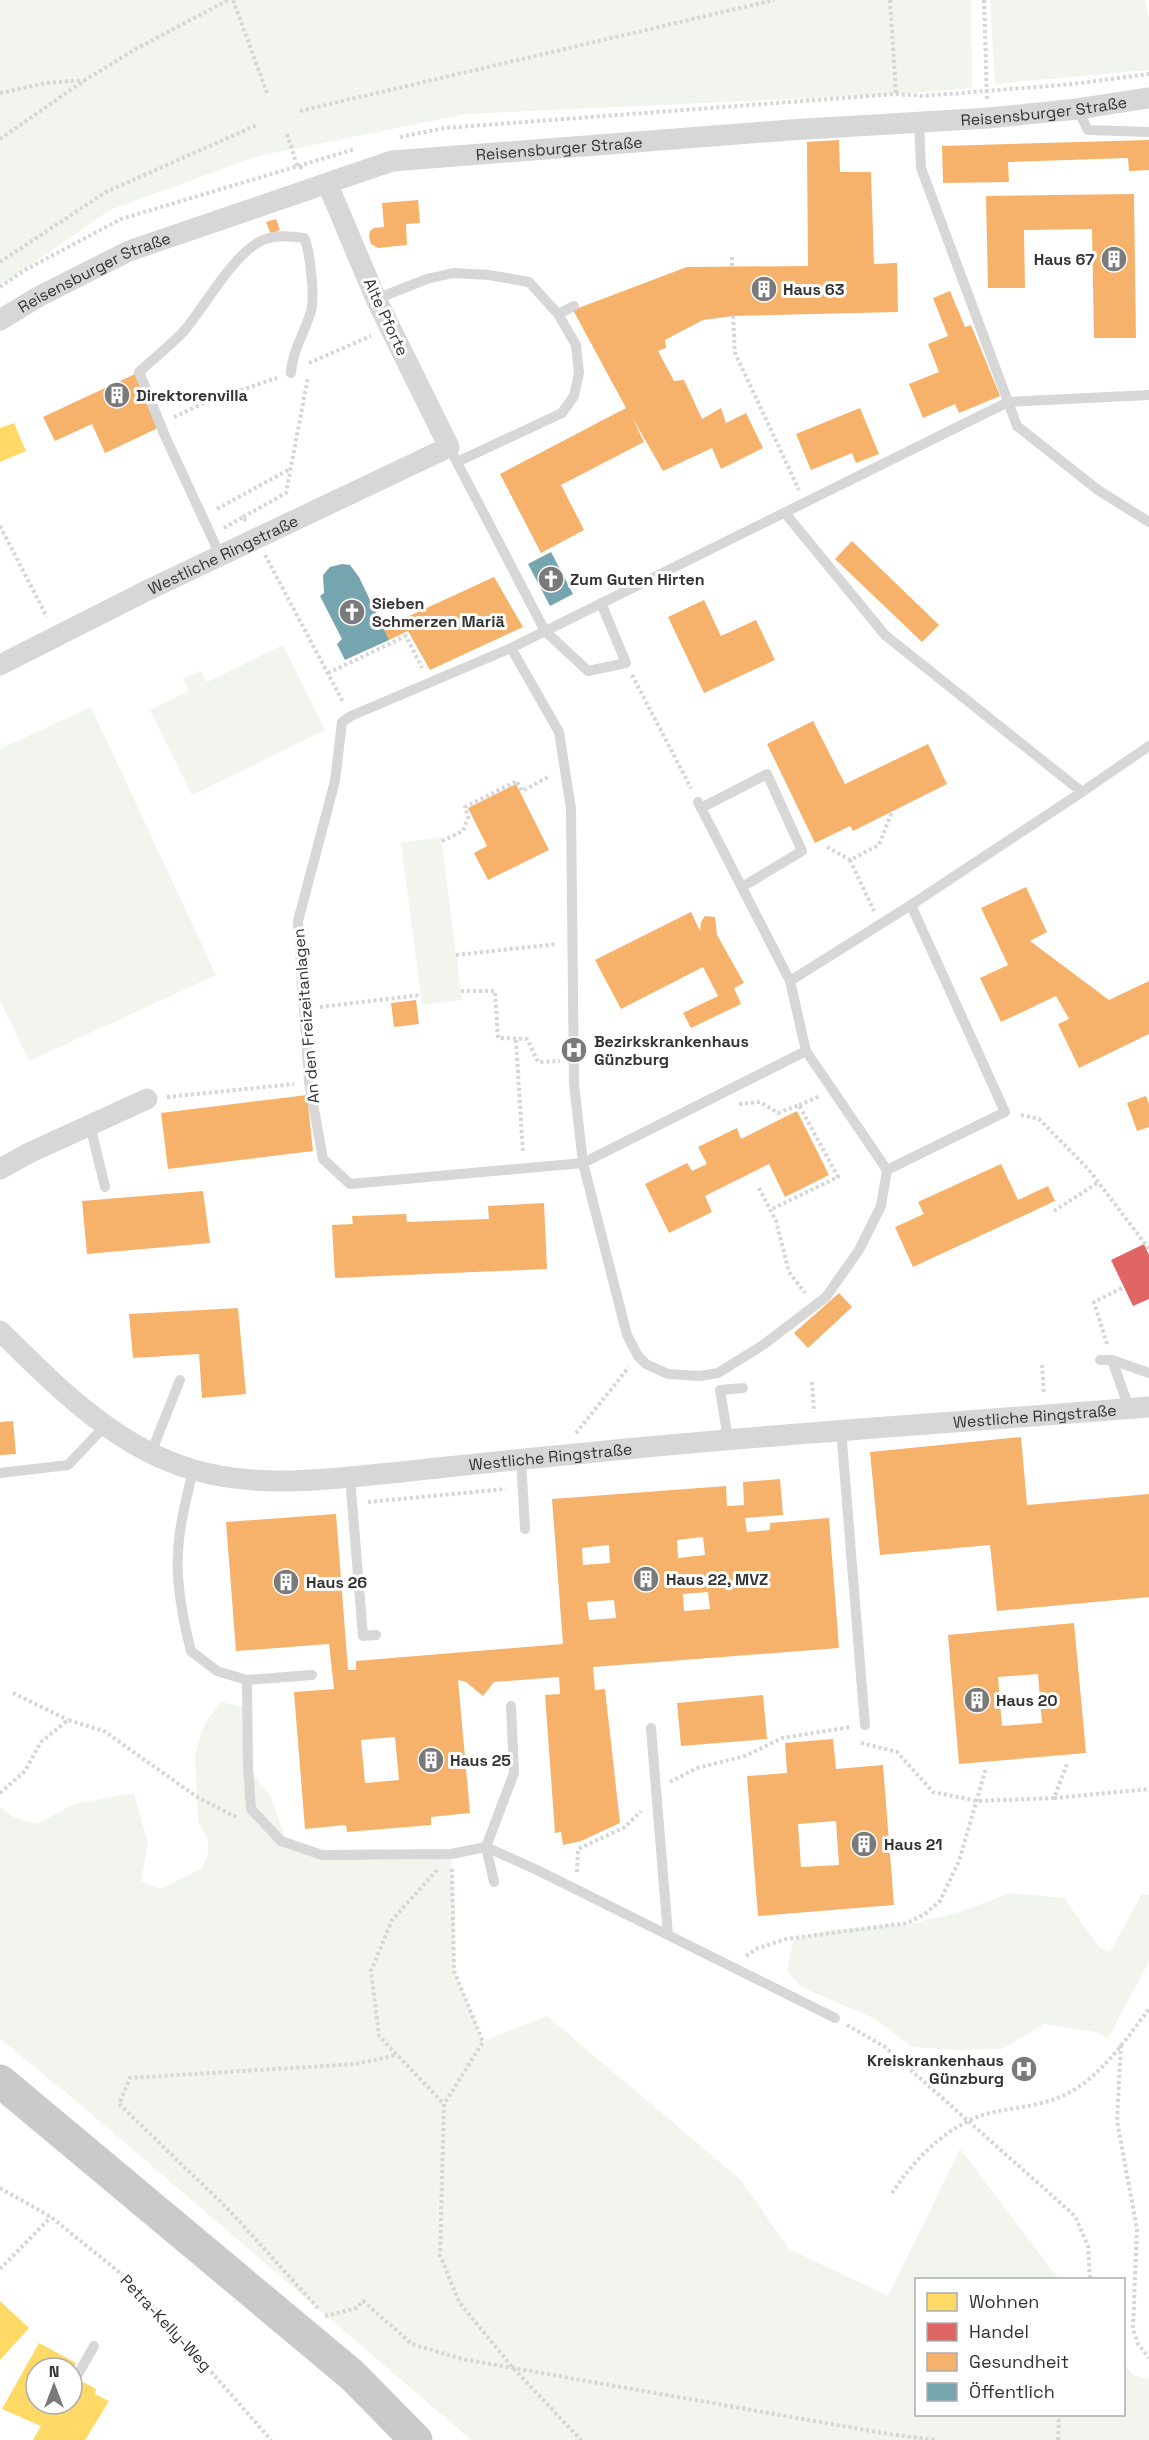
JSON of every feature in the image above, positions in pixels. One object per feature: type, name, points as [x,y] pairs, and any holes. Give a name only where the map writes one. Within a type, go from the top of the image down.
[{"type":"main road","points":[[0,2081],[352,2375],[416,2440]]},
{"type":"street","name":"Reisensburger Straße","points":[[0,320],[38,297],[129,251],[392,161],[790,129],[989,118],[1077,109],[1149,98]]},
{"type":"street","name":"Alte Pforte","points":[[328,184],[376,299],[453,455]]},
{"type":"street","name":"Westliche Ringstraße","points":[[0,665],[146,591],[453,455]]},
{"type":"street","points":[[0,1169],[147,1099]]},
{"type":"street","name":"Westliche Ringstraße","points":[[0,1331],[63,1393],[135,1446],[193,1470],[235,1478],[276,1481],[350,1477],[816,1431],[1139,1407]]},
{"type":"lane","points":[[1077,109],[1088,130],[1149,132]]},
{"type":"lane","points":[[919,123],[921,168],[1017,426],[1098,490],[1149,522]]},
{"type":"lane","points":[[221,557],[139,372],[183,332],[226,274],[251,248],[263,240],[292,236],[304,238],[309,248],[312,309],[292,362],[291,373]]},
{"type":"lane","points":[[376,299],[427,279],[453,273],[489,275],[529,282],[558,314],[576,345],[579,373],[574,396],[562,412],[453,455],[545,630],[588,671],[626,663],[601,603]]},
{"type":"lane","points":[[558,314],[574,306]]},
{"type":"lane","points":[[351,716],[512,648],[1008,402],[1149,395]]},
{"type":"lane","points":[[785,513],[885,635],[1082,792]]},
{"type":"lane","points":[[512,648],[559,732],[571,809],[573,1060],[583,1162],[627,1335],[638,1356],[646,1364],[668,1374],[700,1376],[718,1373],[763,1346],[826,1298],[859,1250],[880,1206],[887,1170],[806,1051],[790,981],[699,805],[767,774],[802,851],[742,887]]},
{"type":"lane","name":"An den Freizeitanlagen","points":[[351,716],[342,722],[334,781],[298,921],[309,1082],[323,1159],[351,1184],[583,1162]]},
{"type":"lane","points":[[790,981],[911,905],[1149,746]]},
{"type":"lane","points":[[887,1170],[1005,1112],[911,905]]},
{"type":"lane","points":[[583,1162],[806,1051]]},
{"type":"lane","points":[[90,1125],[105,1187]]},
{"type":"lane","points":[[1112,1359],[1139,1407]]},
{"type":"lane","points":[[1100,1360],[1112,1359],[1149,1374]]},
{"type":"lane","points":[[151,1453],[180,1380]]},
{"type":"lane","points":[[728,1439],[720,1390],[743,1388]]},
{"type":"lane","points":[[0,1473],[68,1465],[106,1425]]},
{"type":"lane","points":[[841,1429],[865,1725]]},
{"type":"lane","points":[[521,1459],[525,1529]]},
{"type":"lane","points":[[193,1470],[181,1523],[177,1555],[183,1620],[190,1651],[217,1671],[247,1680],[312,1675]]},
{"type":"lane","points":[[350,1477],[363,1636],[376,1635]]},
{"type":"lane","points":[[247,1680],[251,1809],[281,1841],[322,1855],[451,1854],[486,1847],[535,1869],[835,2018]]},
{"type":"lane","points":[[494,1882],[486,1847],[514,1773],[512,1706]]},
{"type":"lane","points":[[651,1728],[668,1935]]},
{"type":"lane","points":[[84,2364],[94,2346]]},
{"type":"path","points":[[0,140],[85,80],[136,49],[230,0],[267,93]]},
{"type":"path","points":[[300,111],[774,0]]},
{"type":"path","points":[[890,0],[896,94]]},
{"type":"path","points":[[984,0],[989,118]]},
{"type":"path","points":[[0,94],[45,83],[85,80]]},
{"type":"path","points":[[0,262],[106,192],[257,125]]},
{"type":"path","points":[[287,134],[297,165],[328,184]]},
{"type":"path","points":[[732,257],[732,267]]},
{"type":"path","points":[[733,316],[735,353],[805,503]]},
{"type":"path","points":[[160,423],[207,402],[291,373],[390,327]]},
{"type":"path","points":[[243,517],[286,493],[307,388],[309,363]]},
{"type":"path","points":[[203,517],[290,470]]},
{"type":"path","points":[[0,526],[48,618]]},
{"type":"path","points":[[257,540],[351,716]]},
{"type":"path","points":[[328,673],[406,636],[430,683]]},
{"type":"path","points":[[626,663],[699,805]]},
{"type":"path","points":[[442,841],[463,831],[468,817],[465,807],[517,781],[522,791],[553,774],[564,760]]},
{"type":"path","points":[[850,860],[879,845],[892,812]]},
{"type":"path","points":[[827,847],[850,860],[880,924]]},
{"type":"path","points":[[456,955],[571,942]]},
{"type":"path","points":[[461,991],[495,991],[498,1038],[527,1039],[538,1062],[573,1060]]},
{"type":"path","points":[[304,1008],[421,995]]},
{"type":"path","points":[[516,1040],[524,1168]]},
{"type":"path","points":[[147,1099],[309,1082]]},
{"type":"path","points":[[734,1105],[760,1102],[778,1113],[799,1105],[838,1177],[771,1210]]},
{"type":"path","points":[[1005,1112],[1039,1119],[1099,1182],[1149,1249]]},
{"type":"path","points":[[1054,1211],[1099,1182]]},
{"type":"path","points":[[759,1188],[776,1221],[789,1272],[816,1305]]},
{"type":"path","points":[[1112,1359],[1094,1302],[1124,1287]]},
{"type":"path","points":[[555,1456],[584,1426],[638,1356]]},
{"type":"path","points":[[1042,1365],[1046,1415]]},
{"type":"path","points":[[812,1382],[816,1431]]},
{"type":"path","points":[[352,1504],[522,1487]]},
{"type":"path","points":[[13,1693],[68,1720],[104,1731],[197,1797],[239,1819]]},
{"type":"path","points":[[0,1792],[25,1772],[41,1742],[68,1720]]},
{"type":"path","points":[[576,1890],[578,1850],[625,1827],[672,1781],[698,1768],[745,1756],[782,1738],[865,1725],[859,1742],[897,1752],[933,1792],[977,1801],[1054,1798],[1149,1789]]},
{"type":"path","points":[[1054,1798],[1067,1764]]},
{"type":"path","points":[[731,1967],[756,1949],[786,1939],[907,1923],[925,1914],[940,1901],[959,1860],[986,1768]]},
{"type":"path","points":[[444,2104],[379,2036],[371,1971],[392,1920],[451,1854]]},
{"type":"path","points":[[451,1854],[455,1911],[454,1971],[483,2042],[444,2104],[440,2256],[459,2302],[513,2368],[580,2440]]},
{"type":"path","points":[[892,2193],[907,2170],[931,2148],[970,2121],[991,2113],[1048,2101],[1069,2093],[1099,2071],[1149,2009]]},
{"type":"path","points":[[835,2018],[885,2047],[1076,2216],[1088,2246],[1090,2278]]},
{"type":"path","points":[[1121,2044],[1117,2121],[1137,2229],[1133,2329],[1138,2344],[1149,2358]]},
{"type":"path","points":[[398,2055],[356,2064],[130,2078],[119,2104],[228,2209],[326,2317],[357,2308],[363,2301],[412,2344],[462,2359],[888,2434],[937,2440]]},
{"type":"path","name":"Petra-Kelly-Weg","points":[[0,2188],[51,2217],[135,2285],[271,2440]]},
{"type":"path","points":[[0,2269],[51,2217]]},
{"type":"path","points":[[1058,2440],[1059,2416]]},
{"type":"shaded area","points":[[0,0],[971,0],[972,88],[896,94],[466,114],[258,156],[110,210],[0,286]]},
{"type":"shaded area","points":[[990,0],[1145,0],[1149,19],[1149,70],[995,84]]},
{"type":"shaded area","points":[[283,645],[325,730],[192,795],[150,710],[189,691],[183,679],[200,671],[207,682]]},
{"type":"shaded area","points":[[91,707],[216,975],[29,1061],[0,1000],[0,749]]},
{"type":"shaded area","points":[[441,837],[462,1000],[422,1005],[401,843]]},
{"type":"shaded area","points":[[221,1702],[247,1708],[248,1768],[270,1795],[287,1843],[323,1855],[451,1854],[455,1911],[454,1971],[483,2041],[547,2016],[741,2180],[789,2249],[888,2296],[960,2149],[1058,2278],[915,2278],[915,2416],[1125,2416],[1125,2364],[1133,2375],[1149,2379],[1149,2440],[471,2440],[82,2106],[0,2039],[0,1807],[15,1818],[37,1824],[74,1804],[134,1793],[148,1844],[141,1881],[161,1889],[202,1868],[208,1854],[208,1839],[198,1822],[195,1755],[205,1723]]},
{"type":"shaded area","points":[[1010,1893],[1064,1898],[1099,1947],[1110,1952],[1142,1894],[1149,1895],[1149,1962],[1108,2038],[1096,2032],[1044,2024],[1002,2049],[956,2050],[912,2047],[873,2018],[803,1988],[787,1971],[793,1940],[829,1930],[914,1923],[957,1913]]},
{"type":"building: Wohnen","points":[[14,423],[26,451],[0,462],[0,428]]},
{"type":"building: Wohnen","points":[[0,2301],[29,2328],[0,2360]]},
{"type":"building: Wohnen","points":[[39,2343],[63,2356],[32,2356]]},
{"type":"building: Wohnen","points":[[24,2370],[24,2416],[84,2416],[84,2382],[96,2389],[95,2394],[109,2401],[85,2440],[33,2440],[41,2426],[2,2409]]},
{"type":"building: Handel","points":[[1144,1244],[1149,1255],[1149,1299],[1133,1306],[1111,1260]]},
{"type":"building: Gesundheit","name":"Haus 63","points":[[839,140],[840,172],[871,172],[874,264],[897,263],[898,312],[733,316],[703,320],[665,340],[666,348],[658,351],[674,381],[684,380],[702,419],[721,408],[726,423],[746,413],[763,448],[721,469],[712,448],[663,471],[632,417],[644,442],[561,485],[584,530],[541,553],[500,474],[626,408],[573,310],[687,267],[808,266],[807,142]]},
{"type":"building: Gesundheit","points":[[1149,140],[1149,170],[1129,171],[1128,158],[1008,162],[1009,182],[943,183],[942,146]]},
{"type":"building: Gesundheit","name":"Haus 67","points":[[1134,194],[1136,338],[1094,338],[1092,229],[1024,230],[1025,288],[988,288],[986,196]]},
{"type":"building: Gesundheit","points":[[418,200],[420,223],[406,224],[407,245],[378,248],[371,244],[370,231],[384,227],[382,203]]},
{"type":"building: Gesundheit","points":[[276,219],[280,230],[271,234],[266,222]]},
{"type":"building: Gesundheit","points":[[950,291],[965,327],[971,325],[1000,396],[959,413],[955,404],[923,418],[909,384],[939,372],[928,344],[948,336],[933,298]]},
{"type":"building: Gesundheit","name":"Direktorenvilla","points":[[135,374],[160,427],[105,453],[92,424],[55,441],[43,417]]},
{"type":"building: Gesundheit","points":[[860,408],[879,454],[856,463],[852,453],[811,470],[796,434]]},
{"type":"building: Gesundheit","points":[[852,541],[939,625],[922,642],[835,559]]},
{"type":"building: Gesundheit","points":[[494,577],[523,627],[430,670],[408,631],[389,640],[383,628]]},
{"type":"building: Gesundheit","points":[[704,600],[721,636],[756,620],[775,660],[704,693],[668,617]]},
{"type":"building: Gesundheit","points":[[813,721],[845,784],[928,744],[947,784],[853,831],[850,826],[815,843],[767,744]]},
{"type":"building: Gesundheit","points":[[516,784],[549,850],[488,880],[474,853],[487,846],[468,808]]},
{"type":"building: Gesundheit","points":[[1026,887],[1047,932],[1030,941],[1109,1000],[1149,981],[1149,1034],[1079,1068],[1058,1024],[1069,1019],[1056,996],[1001,1022],[980,978],[1008,965],[981,908]]},
{"type":"building: Gesundheit","points":[[691,912],[700,931],[701,922],[705,916],[715,917],[717,935],[744,983],[734,988],[741,1004],[691,1028],[683,1013],[718,996],[703,967],[621,1009],[595,960]]},
{"type":"building: Gesundheit","points":[[416,1000],[419,1024],[394,1027],[391,1003]]},
{"type":"building: Gesundheit","points":[[307,1095],[313,1151],[168,1169],[161,1113]]},
{"type":"building: Gesundheit","points":[[1146,1096],[1149,1104],[1149,1127],[1137,1131],[1127,1103]]},
{"type":"building: Gesundheit","points":[[797,1111],[829,1175],[785,1197],[769,1164],[705,1196],[712,1212],[669,1233],[645,1184],[687,1163],[692,1171],[707,1164],[698,1147],[737,1128],[741,1139]]},
{"type":"building: Gesundheit","points":[[1001,1164],[1018,1200],[1048,1186],[1055,1201],[913,1267],[895,1227],[924,1214],[918,1202]]},
{"type":"building: Gesundheit","points":[[203,1191],[210,1243],[87,1254],[82,1201]]},
{"type":"building: Gesundheit","points":[[544,1203],[547,1269],[335,1278],[332,1225],[353,1224],[352,1216],[406,1214],[407,1222],[489,1219],[488,1206]]},
{"type":"building: Gesundheit","points":[[839,1293],[852,1307],[808,1348],[794,1333]]},
{"type":"building: Gesundheit","points":[[238,1308],[246,1394],[202,1398],[199,1354],[133,1358],[129,1314]]},
{"type":"building: Gesundheit","points":[[13,1421],[16,1454],[0,1455],[0,1422]]},
{"type":"building: Gesundheit","points":[[1021,1437],[1027,1505],[1149,1494],[1149,1597],[997,1611],[990,1545],[880,1555],[870,1452]]},
{"type":"building: Gesundheit","points":[[780,1479],[783,1515],[745,1518],[747,1532],[770,1530],[770,1523],[829,1518],[839,1648],[593,1667],[595,1690],[605,1689],[620,1823],[581,1841],[563,1845],[561,1832],[555,1833],[545,1695],[560,1694],[559,1677],[494,1682],[483,1696],[466,1682],[458,1680],[470,1813],[431,1817],[431,1825],[347,1832],[346,1825],[305,1829],[294,1692],[334,1689],[329,1644],[236,1651],[226,1522],[336,1514],[348,1670],[356,1670],[356,1661],[563,1644],[552,1499],[726,1486],[727,1506],[744,1505],[743,1482]],"holes":[[[703,1537],[705,1555],[678,1558],[677,1540]],[[609,1545],[610,1563],[583,1565],[582,1548]],[[708,1592],[710,1609],[684,1611],[683,1594]],[[614,1600],[616,1618],[589,1620],[587,1602]],[[395,1737],[399,1780],[365,1783],[361,1740]]]},
{"type":"building: Gesundheit","name":"Haus 20","points":[[1074,1623],[1086,1753],[959,1764],[948,1635]],"holes":[[[1038,1674],[1042,1723],[1002,1726],[998,1677]]]},
{"type":"building: Gesundheit","points":[[763,1695],[767,1739],[681,1746],[677,1703]]},
{"type":"building: Gesundheit","name":"Haus 21","points":[[833,1739],[836,1769],[883,1765],[894,1905],[758,1916],[747,1776],[787,1773],[785,1743]],"holes":[[[836,1821],[839,1865],[801,1867],[798,1824]]]},
{"type":"building: Öffentlich","name":"Zum Guten Hirten","points":[[551,552],[573,594],[550,606],[528,564]]},
{"type":"building: Öffentlich","name":"Sieben Schmerzen Mariä","points":[[350,565],[359,577],[389,640],[345,660],[337,644],[342,639],[320,596],[324,593],[323,575],[330,567]]},
{"type":"place","name":"Haus 67","points":[[1114,259]]},
{"type":"place","name":"Haus 63","points":[[764,289]]},
{"type":"place","name":"Direktorenvilla","points":[[117,395]]},
{"type":"place","name":"Zum Guten Hirten","points":[[551,579]]},
{"type":"place","name":"Sieben Schmerzen Mariä","points":[[352,612]]},
{"type":"place","name":"Bezirkskrankenhaus Günzburg","points":[[574,1050]]},
{"type":"place","name":"Haus 22, MVZ","points":[[646,1579]]},
{"type":"place","name":"Haus 26","points":[[286,1582]]},
{"type":"place","name":"Haus 20","points":[[977,1700]]},
{"type":"place","name":"Haus 25","points":[[431,1760]]},
{"type":"place","name":"Haus 21","points":[[864,1844]]},
{"type":"place","name":"Kreiskrankenhaus Günzburg","points":[[1024,2069]]}]
